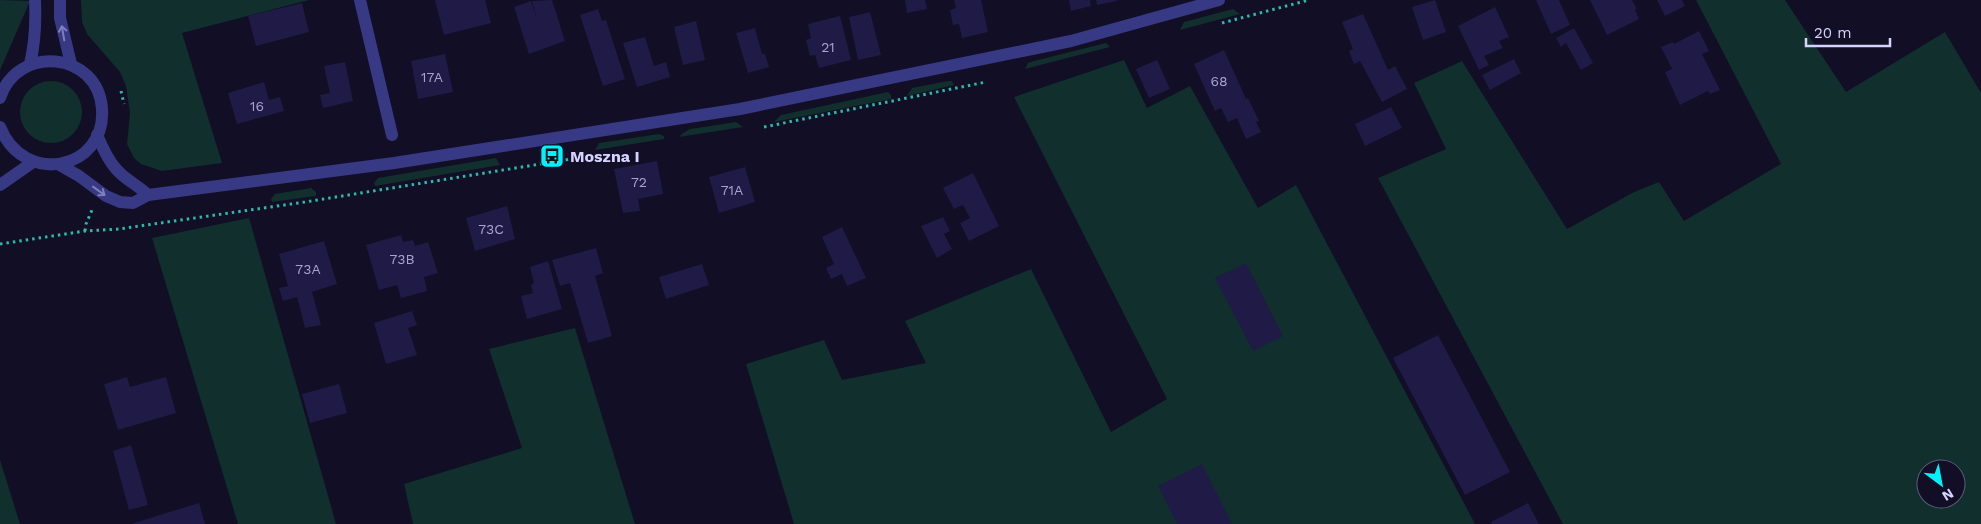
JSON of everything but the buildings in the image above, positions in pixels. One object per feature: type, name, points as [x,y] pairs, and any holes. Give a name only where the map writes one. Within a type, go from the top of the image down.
[{"type":"street","points":[[30,64],[36,21],[35,0]]},
{"type":"street","points":[[60,0],[60,18],[71,64]]},
{"type":"street","points":[[360,0],[392,135]]},
{"type":"street","points":[[58,164],[79,176],[106,196],[120,202],[134,203],[148,195],[394,163],[740,109],[1071,41],[1219,0]]},
{"type":"street","points":[[0,98],[7,82],[17,72],[30,64],[44,60],[58,61],[71,64],[88,77],[99,94],[102,108],[102,122],[90,146],[70,161],[58,164],[33,162],[22,156],[4,138],[0,127]]},
{"type":"street","points":[[97,134],[112,164],[120,173],[148,195]]},
{"type":"street","points":[[0,185],[33,162]]},
{"type":"path","points":[[0,244],[85,231],[93,204]]},
{"type":"green space","points":[[0,0],[30,1],[0,70]]},
{"type":"green space","points":[[81,0],[309,0],[182,33],[222,163],[162,171],[141,164],[134,158],[127,144],[130,113],[126,86],[120,72],[87,34],[82,22]]},
{"type":"green space","points":[[1696,0],[1785,0],[1846,92],[1945,32],[1981,93],[1981,524],[1563,524],[1378,178],[1446,149],[1414,83],[1462,61],[1567,229],[1634,192],[1659,182],[1684,221],[1781,164]]},
{"type":"green space","points":[[1233,9],[1240,14],[1180,30],[1184,22]]},
{"type":"green space","points":[[1106,43],[1110,47],[1025,69],[1028,63],[1034,61]]},
{"type":"green space","points":[[1124,60],[1147,108],[1190,86],[1258,208],[1296,185],[1475,524],[794,524],[746,364],[824,340],[842,380],[926,363],[905,321],[1031,269],[1111,432],[1167,399],[1014,97]]},
{"type":"green space","points":[[45,81],[57,81],[73,90],[80,100],[82,112],[80,124],[73,134],[57,143],[45,143],[34,138],[25,129],[20,118],[20,106],[25,95],[34,86]]},
{"type":"green space","points":[[952,81],[954,85],[907,96],[912,88]]},
{"type":"green space","points":[[888,92],[891,95],[891,99],[774,122],[781,115]]},
{"type":"green space","points":[[736,122],[743,127],[679,137],[690,129]]},
{"type":"green space","points":[[659,134],[664,136],[664,139],[595,150],[599,143]]},
{"type":"green space","points":[[496,158],[500,165],[375,186],[374,183],[378,178]]},
{"type":"green space","points":[[311,188],[316,192],[316,196],[272,202],[271,199],[275,194]]},
{"type":"green space","points":[[249,218],[336,524],[238,524],[152,238]]},
{"type":"green space","points":[[575,328],[635,524],[413,524],[404,484],[522,448],[489,349]]},
{"type":"green space","points":[[0,460],[20,524],[0,524]]},
{"type":"place","name":"Moszna I","points":[[552,156]]}]
